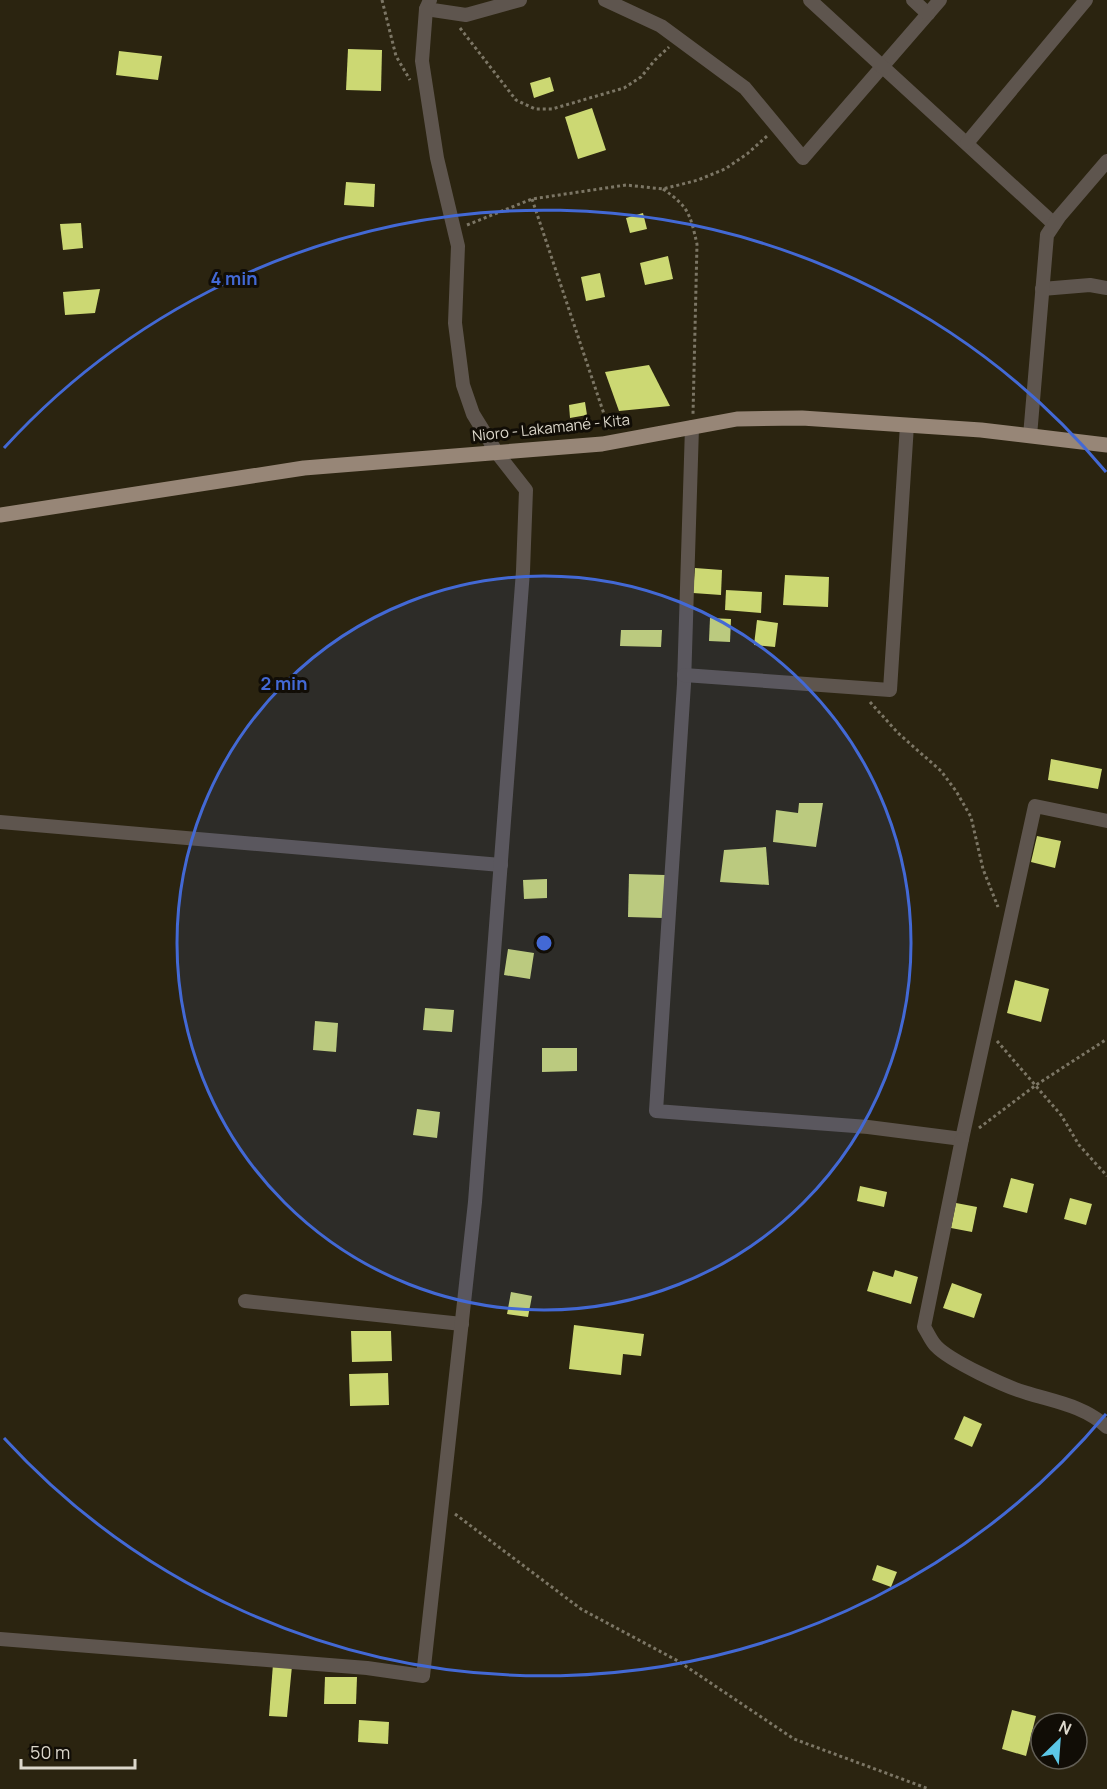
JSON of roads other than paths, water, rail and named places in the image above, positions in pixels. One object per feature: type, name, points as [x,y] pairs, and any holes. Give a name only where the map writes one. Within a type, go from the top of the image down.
[{"type":"main road","name":"Nioro - Lakamané - Kita","points":[[0,515],[304,468],[613,442],[737,419],[802,418],[981,430],[1107,446]]},
{"type":"street","points":[[0,1639],[367,1668],[423,1676],[475,1202],[523,571],[526,490],[497,453],[473,414],[463,385],[455,323],[458,246],[437,158],[422,61],[428,4],[447,12],[466,15],[520,0]]},
{"type":"street","points":[[605,0],[661,26],[745,88],[803,158],[940,0]]},
{"type":"street","points":[[810,0],[1054,224]]},
{"type":"street","points":[[913,0],[928,14]]},
{"type":"street","points":[[967,143],[1086,0]]},
{"type":"street","points":[[1030,436],[1047,235],[1107,161]]},
{"type":"street","points":[[1042,289],[1090,285],[1107,288]]},
{"type":"street","points":[[684,675],[890,690],[907,425]]},
{"type":"street","points":[[692,428],[684,675],[656,1112],[868,1127],[962,1139]]},
{"type":"street","points":[[1107,821],[1035,806],[962,1139],[924,1327],[936,1347],[969,1368],[1025,1393],[1073,1406],[1107,1427]]},
{"type":"street","points":[[0,822],[501,865]]},
{"type":"street","points":[[245,1301],[462,1324]]}]
